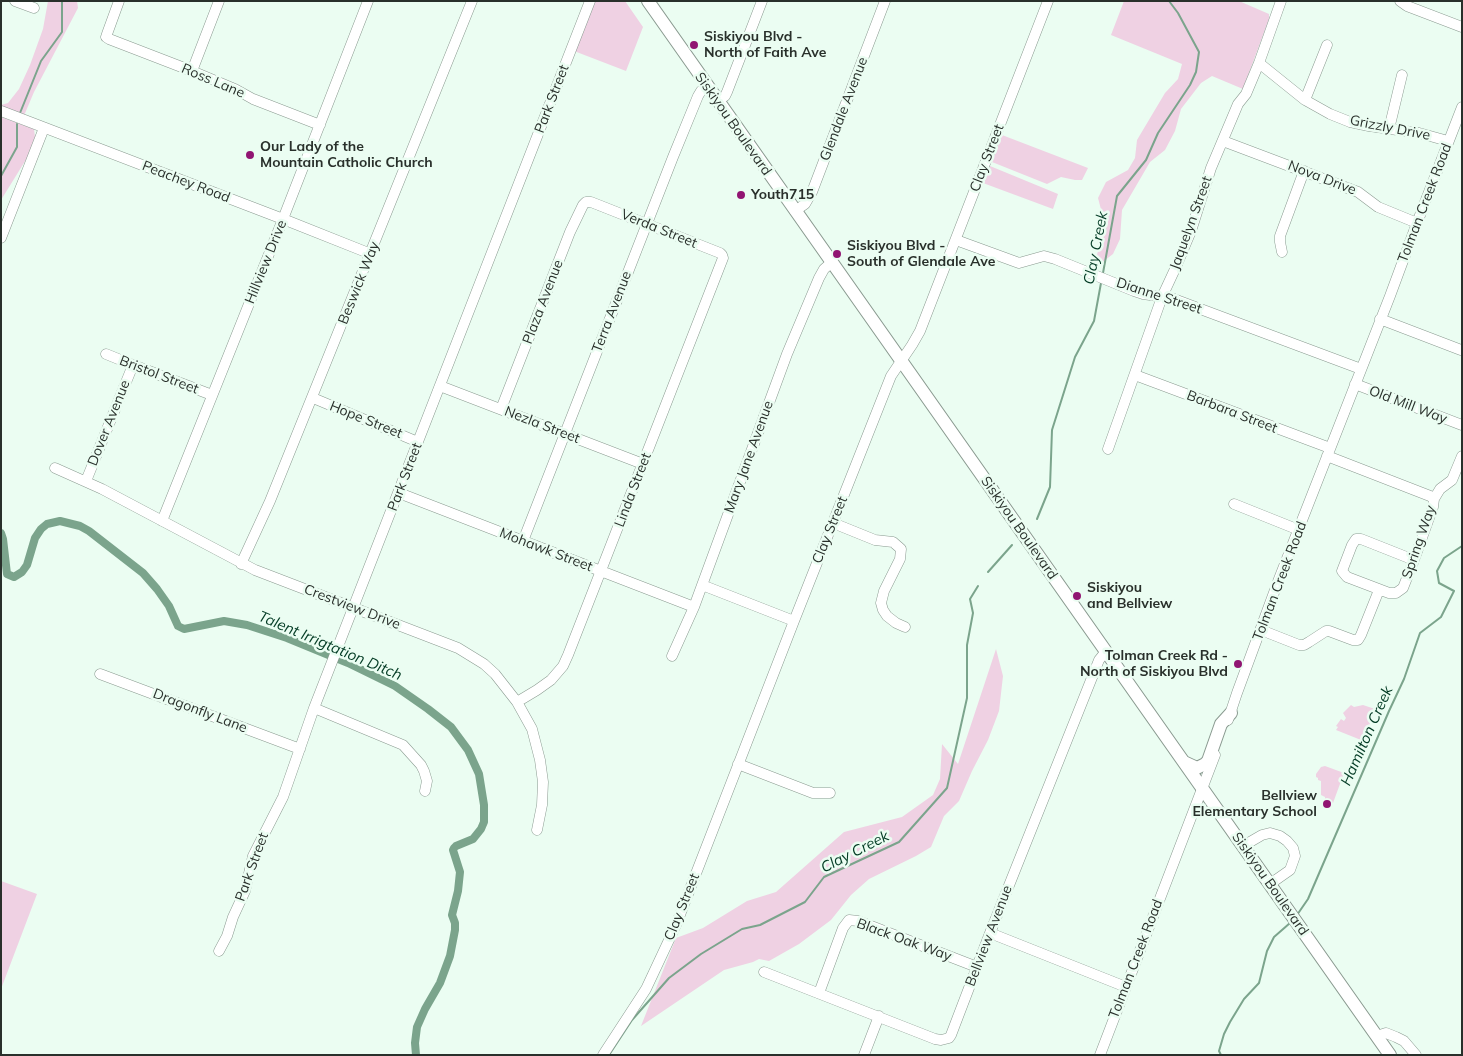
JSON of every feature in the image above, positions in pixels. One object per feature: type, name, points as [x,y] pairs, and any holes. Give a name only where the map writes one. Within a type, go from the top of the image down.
[{"type":"main road","name":"Siskiyou Boulevard","points":[[648,1],[1390,1055]]},
{"type":"main road","points":[[1184,762],[1197,768],[1208,761],[1221,724],[1231,713]]},
{"type":"street","points":[[15,1],[34,8]]},
{"type":"street","name":"Ross Lane","points":[[119,1],[106,37],[320,125]]},
{"type":"street","points":[[192,71],[219,1]]},
{"type":"street","name":"Hillview Drive","points":[[162,521],[368,1]]},
{"type":"street","name":"Beswick Way","points":[[241,564],[270,501],[313,398],[472,1]]},
{"type":"street","name":"Park Street","points":[[219,951],[245,891],[253,856],[283,797],[314,708],[590,1]]},
{"type":"street","points":[[718,101],[728,92],[762,1]]},
{"type":"street","name":"Glendale Avenue","points":[[795,211],[805,204],[812,192],[885,1]]},
{"type":"street","name":"Clay Street","points":[[603,1055],[646,989],[676,926],[891,376],[920,331],[1048,1]]},
{"type":"street","name":"Jaquelyn Street","points":[[1108,449],[1162,296],[1191,232],[1211,168],[1238,104],[1246,94],[1259,63],[1281,1]]},
{"type":"street","points":[[1400,1],[1407,6],[1462,27]]},
{"type":"street","points":[[1305,100],[1327,45]]},
{"type":"street","name":"Grizzly Drive","points":[[1259,63],[1305,100],[1330,114],[1350,122],[1419,133],[1448,141]]},
{"type":"street","points":[[1389,128],[1402,75]]},
{"type":"street","name":"Terra Avenue","points":[[523,541],[698,96],[701,91],[708,87]]},
{"type":"street","name":"Tolman Creek Road","points":[[1100,1055],[1231,713],[1279,578],[1462,107]]},
{"type":"street","name":"Peachey Road","points":[[1,110],[371,254]]},
{"type":"street","points":[[1,238],[44,128]]},
{"type":"street","name":"Nova Drive","points":[[1223,141],[1358,192],[1378,207],[1417,223]]},
{"type":"street","points":[[1282,252],[1280,236],[1304,171]]},
{"type":"street","name":"Plaza Avenue","points":[[501,409],[576,218],[583,205],[586,202],[591,202]]},
{"type":"street","name":"Verda Street","points":[[591,202],[720,253],[723,258]]},
{"type":"street","name":"Dianne Street","points":[[956,240],[1019,263],[1044,256],[1055,259],[1134,291],[1162,296],[1180,302],[1361,369]]},
{"type":"street","name":"Linda Street","points":[[517,702],[547,684],[563,666],[723,258]]},
{"type":"street","name":"Mary Jane Avenue","points":[[672,656],[694,607],[787,354],[819,278],[824,268],[831,263]]},
{"type":"street","points":[[1380,319],[1461,350]]},
{"type":"street","name":"Bristol Street","points":[[106,354],[212,395]]},
{"type":"street","name":"Dover Avenue","points":[[86,481],[133,365]]},
{"type":"street","name":"Barbara Street","points":[[1135,375],[1329,452],[1434,499]]},
{"type":"street","name":"Old Mill Way","points":[[1355,384],[1462,425]]},
{"type":"street","name":"Nezla Street","points":[[440,386],[643,464]]},
{"type":"street","name":"Hope Street","points":[[313,398],[418,442]]},
{"type":"street","points":[[1434,499],[1440,489],[1452,480],[1462,456]]},
{"type":"street","name":"Crestview Drive","points":[[55,468],[86,481],[241,564],[458,648],[484,664],[495,674],[517,702],[532,729],[540,760],[542,793],[537,830]]},
{"type":"street","name":"Mohawk Street","points":[[399,493],[694,607]]},
{"type":"street","name":"Spring Way","points":[[1414,560],[1356,539],[1342,571],[1345,576],[1379,590],[1392,594],[1400,591],[1414,560],[1433,507],[1434,499]]},
{"type":"street","points":[[1234,504],[1299,530]]},
{"type":"street","points":[[833,523],[875,540],[893,542],[901,549],[900,559],[884,591],[881,603],[887,616],[905,627]]},
{"type":"street","points":[[702,585],[794,621]]},
{"type":"street","points":[[1261,630],[1299,645],[1304,645],[1329,631],[1358,640],[1362,635],[1379,590]]},
{"type":"street","name":"Bellview Avenue","points":[[764,972],[936,1038],[946,1040],[951,1035],[1099,660],[1107,652]]},
{"type":"street","name":"Dragonfly Lane","points":[[100,674],[300,749]]},
{"type":"street","points":[[314,708],[403,745],[424,771],[427,781],[425,791]]},
{"type":"street","points":[[738,764],[813,793],[830,793]]},
{"type":"street","points":[[1243,846],[1262,835],[1270,833],[1280,836],[1293,848],[1295,856],[1290,870],[1270,884]]},
{"type":"street","name":"Black Oak Way","points":[[818,993],[843,928],[849,920],[858,921],[977,967]]},
{"type":"street","points":[[990,933],[1126,987]]},
{"type":"street","points":[[864,1055],[879,1016]]},
{"type":"street","points":[[1377,1036],[1386,1033],[1396,1036],[1404,1041],[1416,1055]]},
{"type":"shaded area","points":[[48,1],[77,1],[78,8],[34,92],[23,118],[1,108],[1,105],[8,103],[19,89],[30,65],[43,29]]},
{"type":"shaded area","points":[[594,1],[625,1],[643,27],[626,71],[574,51]]},
{"type":"shaded area","points":[[1124,1],[1239,1],[1269,14],[1269,19],[1243,89],[1212,76],[1201,83],[1181,109],[1175,131],[1165,150],[1150,162],[1122,210],[1120,239],[1113,254],[1100,264],[1097,270],[1092,268],[1104,235],[1103,217],[1098,198],[1106,182],[1128,170],[1135,158],[1137,140],[1165,93],[1178,79],[1182,64],[1111,35]]},
{"type":"shaded area","points":[[1,117],[34,129],[35,137],[27,158],[1,200]]},
{"type":"shaded area","points":[[1002,135],[1088,168],[1082,180],[1061,177],[1047,184],[992,162]]},
{"type":"shaded area","points":[[990,166],[1058,194],[1053,209],[983,183]]},
{"type":"shaded area","points":[[996,649],[1003,676],[999,711],[988,740],[959,801],[944,816],[931,847],[869,879],[851,895],[831,920],[799,944],[769,961],[759,959],[724,970],[641,1026],[676,938],[703,928],[747,901],[776,892],[844,832],[902,817],[933,795],[940,779],[942,744],[958,764]]},
{"type":"shaded area","points":[[1351,705],[1354,707],[1363,705],[1375,709],[1365,737],[1361,740],[1336,730],[1338,727],[1336,726],[1341,719],[1344,721],[1346,718],[1343,713]]},
{"type":"shaded area","points":[[1325,766],[1344,773],[1333,803],[1325,800],[1325,797],[1321,795],[1321,781],[1316,777],[1321,767]]},
{"type":"shaded area","points":[[1,881],[37,894],[1,989]]},
{"type":"waterway","points":[[20,113],[41,61],[62,32],[62,1]]},
{"type":"waterway","name":"Clay Creek","points":[[1103,273],[1117,196],[1146,160],[1158,133],[1190,85],[1196,72],[1199,52],[1178,13],[1169,1]]},
{"type":"waterway","points":[[1,176],[17,147],[17,124]]},
{"type":"waterway","name":"Clay Creek","points":[[1037,519],[1050,487],[1052,430],[1075,357],[1094,321],[1101,283]]},
{"type":"waterway","name":"Talent Irrigtation Ditch","points":[[1,533],[7,574],[14,577],[22,572],[27,565],[35,538],[47,524],[60,521],[80,526],[143,573],[169,606],[178,626],[184,629],[224,621],[247,625],[287,638],[348,663],[395,686],[451,727],[468,750],[479,774],[484,805],[484,822],[473,839],[456,846],[453,850],[460,872],[458,891],[452,915],[455,930],[450,956],[440,983],[417,1027],[416,1055]]},
{"type":"waterway","name":"Clay Creek","points":[[988,572],[1012,545]]},
{"type":"waterway","name":"Hamilton Creek","points":[[1297,915],[1308,899],[1404,679],[1420,633],[1441,617],[1454,591],[1439,583],[1437,571],[1444,558],[1462,546]]},
{"type":"waterway","name":"Clay Creek","points":[[609,1055],[632,1020],[669,978],[701,954],[742,929],[760,925],[805,902],[824,877],[899,842],[947,788],[967,698],[967,645],[973,613],[970,599],[978,586]]},
{"type":"waterway","name":"Hamilton Creek","points":[[1221,1055],[1219,1051],[1224,1034],[1244,999],[1259,983],[1267,951],[1274,937],[1290,923]]},
{"type":"place","name":"Siskiyou Blvd - North of Faith Ave","points":[[694,45]]},
{"type":"place","name":"Our Lady of the Mountain Catholic Church","points":[[250,155]]},
{"type":"place","name":"Youth715","points":[[741,195]]},
{"type":"place","name":"Siskiyou Blvd - South of Glendale Ave","points":[[837,254]]},
{"type":"place","name":"Siskiyou and Bellview","points":[[1077,596]]},
{"type":"place","name":"Tolman Creek Rd - North of Siskiyou Blvd","points":[[1238,664]]},
{"type":"place","name":"Bellview Elementary School","points":[[1327,804]]}]
